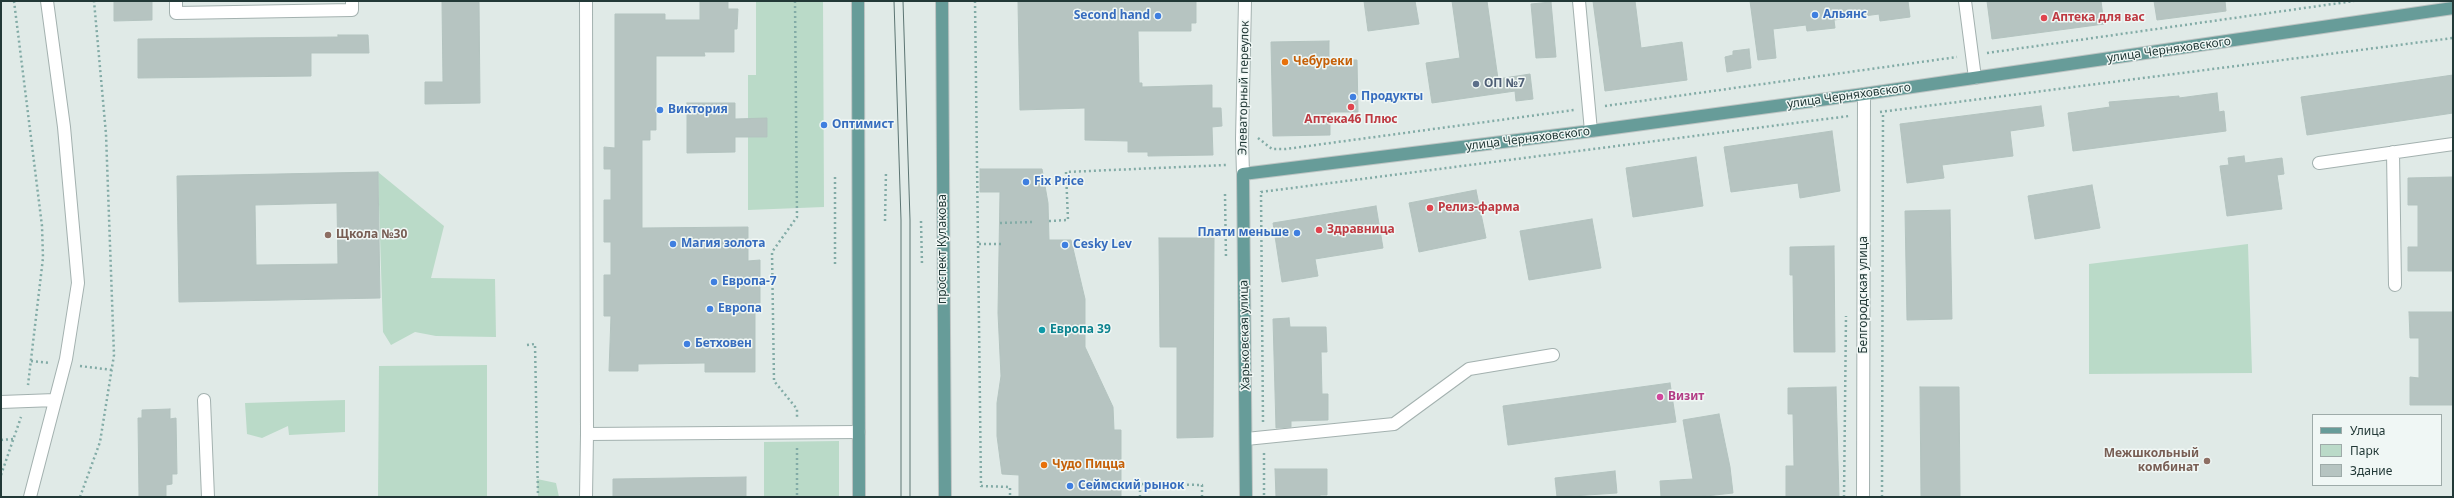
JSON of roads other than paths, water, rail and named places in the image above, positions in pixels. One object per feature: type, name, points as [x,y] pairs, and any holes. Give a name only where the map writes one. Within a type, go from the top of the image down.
[{"type":"main road","points":[[858,1],[859,497]]},
{"type":"main road","name":"проспект Кулакова","points":[[942,1],[945,497]]},
{"type":"main road","name":"улица Черняховского","points":[[1243,174],[1591,131],[1864,94],[2453,8]]},
{"type":"main road","name":"Харьковская улица","points":[[1243,174],[1246,497]]},
{"type":"street","points":[[30,497],[66,359],[78,283],[64,127],[47,1]]},
{"type":"street","points":[[176,1],[176,13],[352,10],[352,1]]},
{"type":"street","points":[[586,1],[586,497]]},
{"type":"street","name":"Элеваторный переулок","points":[[1243,174],[1242,139],[1245,1]]},
{"type":"street","points":[[1579,1],[1591,131]]},
{"type":"street","points":[[1965,1],[1975,78]]},
{"type":"street","name":"Белгородская улица","points":[[1863,497],[1864,94]]},
{"type":"street","points":[[2319,162],[2453,144]]},
{"type":"street","points":[[2393,152],[2395,285]]},
{"type":"street","points":[[1246,439],[1394,424],[1468,369],[1553,355]]},
{"type":"street","points":[[1,402],[55,400]]},
{"type":"street","points":[[204,400],[208,497]]},
{"type":"street","points":[[587,434],[797,431],[859,432]]},
{"type":"tram line","points":[[894,1],[901,220],[901,497]]},
{"type":"tram line","points":[[903,1],[910,220],[910,497]]},
{"type":"place","name":"Альянс","points":[[1815,15]]},
{"type":"place","name":"Second hand","points":[[1158,16]]},
{"type":"place","name":"Аптека для вас","points":[[2044,18]]},
{"type":"place","name":"Чебуреки","points":[[1285,62]]},
{"type":"place","name":"ОП №7","points":[[1476,84]]},
{"type":"place","name":"Продукты","points":[[1353,97]]},
{"type":"place","name":"Аптека46 Плюс","points":[[1351,107]]},
{"type":"place","name":"Виктория","points":[[660,110]]},
{"type":"place","name":"Оптимист","points":[[824,125]]},
{"type":"place","name":"Fix Price","points":[[1026,182]]},
{"type":"place","name":"Релиз-фарма","points":[[1430,208]]},
{"type":"place","name":"Здравница","points":[[1319,230]]},
{"type":"place","name":"Плати меньше","points":[[1297,233]]},
{"type":"place","name":"Щкола №30","points":[[328,235]]},
{"type":"place","name":"Магия золота","points":[[673,244]]},
{"type":"place","name":"Cesky Lev","points":[[1065,245]]},
{"type":"place","name":"Европа-7","points":[[714,282]]},
{"type":"place","name":"Европа","points":[[710,309]]},
{"type":"place","name":"Европа 39","points":[[1042,330]]},
{"type":"place","name":"Бетховен","points":[[687,344]]},
{"type":"place","name":"Визит","points":[[1660,397]]},
{"type":"place","name":"Межшкольный комбинат","points":[[2207,461]]},
{"type":"place","name":"Чудо Пицца","points":[[1044,465]]},
{"type":"place","name":"Сеймский рынок","points":[[1070,486]]}]
